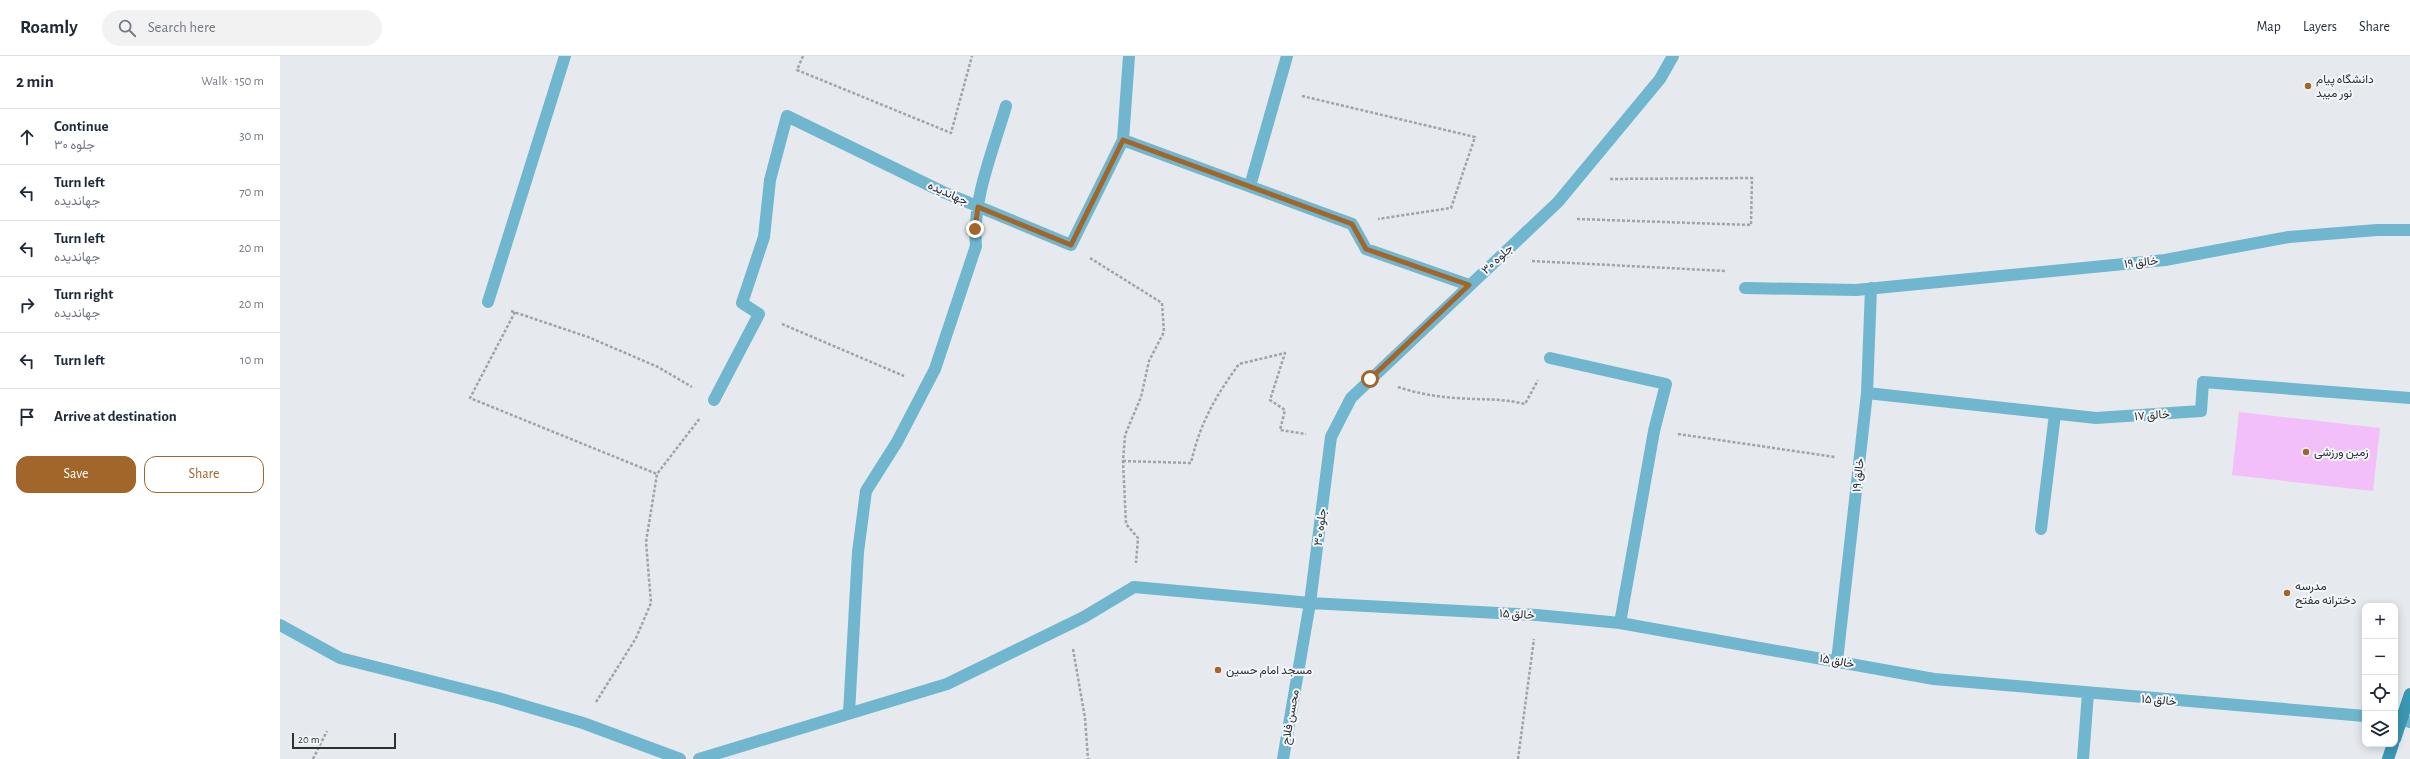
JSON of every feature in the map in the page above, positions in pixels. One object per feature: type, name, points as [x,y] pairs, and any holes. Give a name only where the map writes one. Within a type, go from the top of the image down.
[{"type":"street","points":[[488,302],[565,56]]},
{"type":"street","points":[[1071,245],[1123,140],[1129,56]]},
{"type":"street","points":[[1250,186],[1287,56]]},
{"type":"street","name":"جلوه ۳۰","points":[[1310,603],[1331,437],[1351,398],[1469,285],[1542,218],[1578,179],[1660,79],[1673,56]]},
{"type":"street","points":[[850,712],[858,552],[866,491],[897,442],[935,369],[976,246],[975,229],[978,207],[1006,106]]},
{"type":"street","name":"جهاندیده","points":[[759,314],[742,303],[764,237],[770,180],[787,116],[943,192],[1071,245]]},
{"type":"street","points":[[1123,140],[1352,224],[1366,249],[1469,285]]},
{"type":"street","name":"خالق ۱۹","points":[[1746,288],[1856,290],[2164,260],[2290,237],[2377,230],[2410,230]]},
{"type":"street","name":"خالق ۱۹","points":[[1837,661],[1868,393],[1871,288]]},
{"type":"street","points":[[714,400],[759,314]]},
{"type":"street","points":[[1550,358],[1666,384],[1654,431],[1620,623]]},
{"type":"street","name":"خالق ۱۷","points":[[1868,393],[2096,418],[2201,411],[2203,382],[2410,398]]},
{"type":"street","points":[[2041,529],[2055,414]]},
{"type":"street","points":[[699,759],[850,712],[947,684],[1069,624],[1134,587]]},
{"type":"street","name":"خالق ۱۵","points":[[1134,587],[1310,603],[1537,615],[1620,623],[1934,679],[2362,716]]},
{"type":"street","name":"محسن فلاح","points":[[1283,759],[1310,603]]},
{"type":"street","points":[[280,625],[340,658],[498,698],[583,723],[680,759]]},
{"type":"street","points":[[2083,759],[2088,693]]},
{"type":"street","points":[[2398,731],[2410,694]]},
{"type":"street","points":[[2388,759],[2392,747]]},
{"type":"path","points":[[803,56],[797,70],[951,133],[972,56]]},
{"type":"path","points":[[1278,90],[1475,137],[1451,208],[1352,224]]},
{"type":"path","points":[[1542,218],[1751,225],[1752,178],[1578,179]]},
{"type":"path","points":[[1071,245],[1162,303],[1164,332],[1149,361],[1140,397],[1125,435],[1123,461],[1126,524],[1138,538],[1134,587]]},
{"type":"path","points":[[1498,259],[1740,272],[1746,288]]},
{"type":"path","points":[[488,302],[588,337],[658,366],[714,400],[657,474],[646,542],[651,603],[636,638],[583,723]]},
{"type":"path","points":[[515,312],[470,398],[657,474]]},
{"type":"path","points":[[759,314],[927,385]]},
{"type":"path","points":[[1123,461],[1191,463],[1197,436],[1213,400],[1239,364],[1285,353],[1270,400],[1285,410],[1280,430],[1331,437]]},
{"type":"path","points":[[1370,379],[1415,392],[1455,398],[1505,399],[1525,404],[1550,358]]},
{"type":"path","points":[[1654,431],[1860,461]]},
{"type":"path","points":[[1518,759],[1537,615]]},
{"type":"path","points":[[1069,624],[1085,718],[1088,759]]},
{"type":"path","points":[[313,759],[327,731]]},
{"type":"shaded area","name":"زمین ورزشی","points":[[2239,412],[2380,428],[2373,491],[2232,475]]},
{"type":"place","name":"دانشگاه پیام نور میبد","points":[[2308,86]]},
{"type":"place","name":"زمین ورزشی","points":[[2306,452]]},
{"type":"place","name":"مدرسه دخترانه مفتح","points":[[2287,593]]},
{"type":"place","name":"مسجد امام حسین","points":[[1218,670]]},
{"type":"route","points":[[975,229],[978,207],[1071,245],[1123,140],[1352,224],[1366,249],[1469,285],[1370,379]]}]
